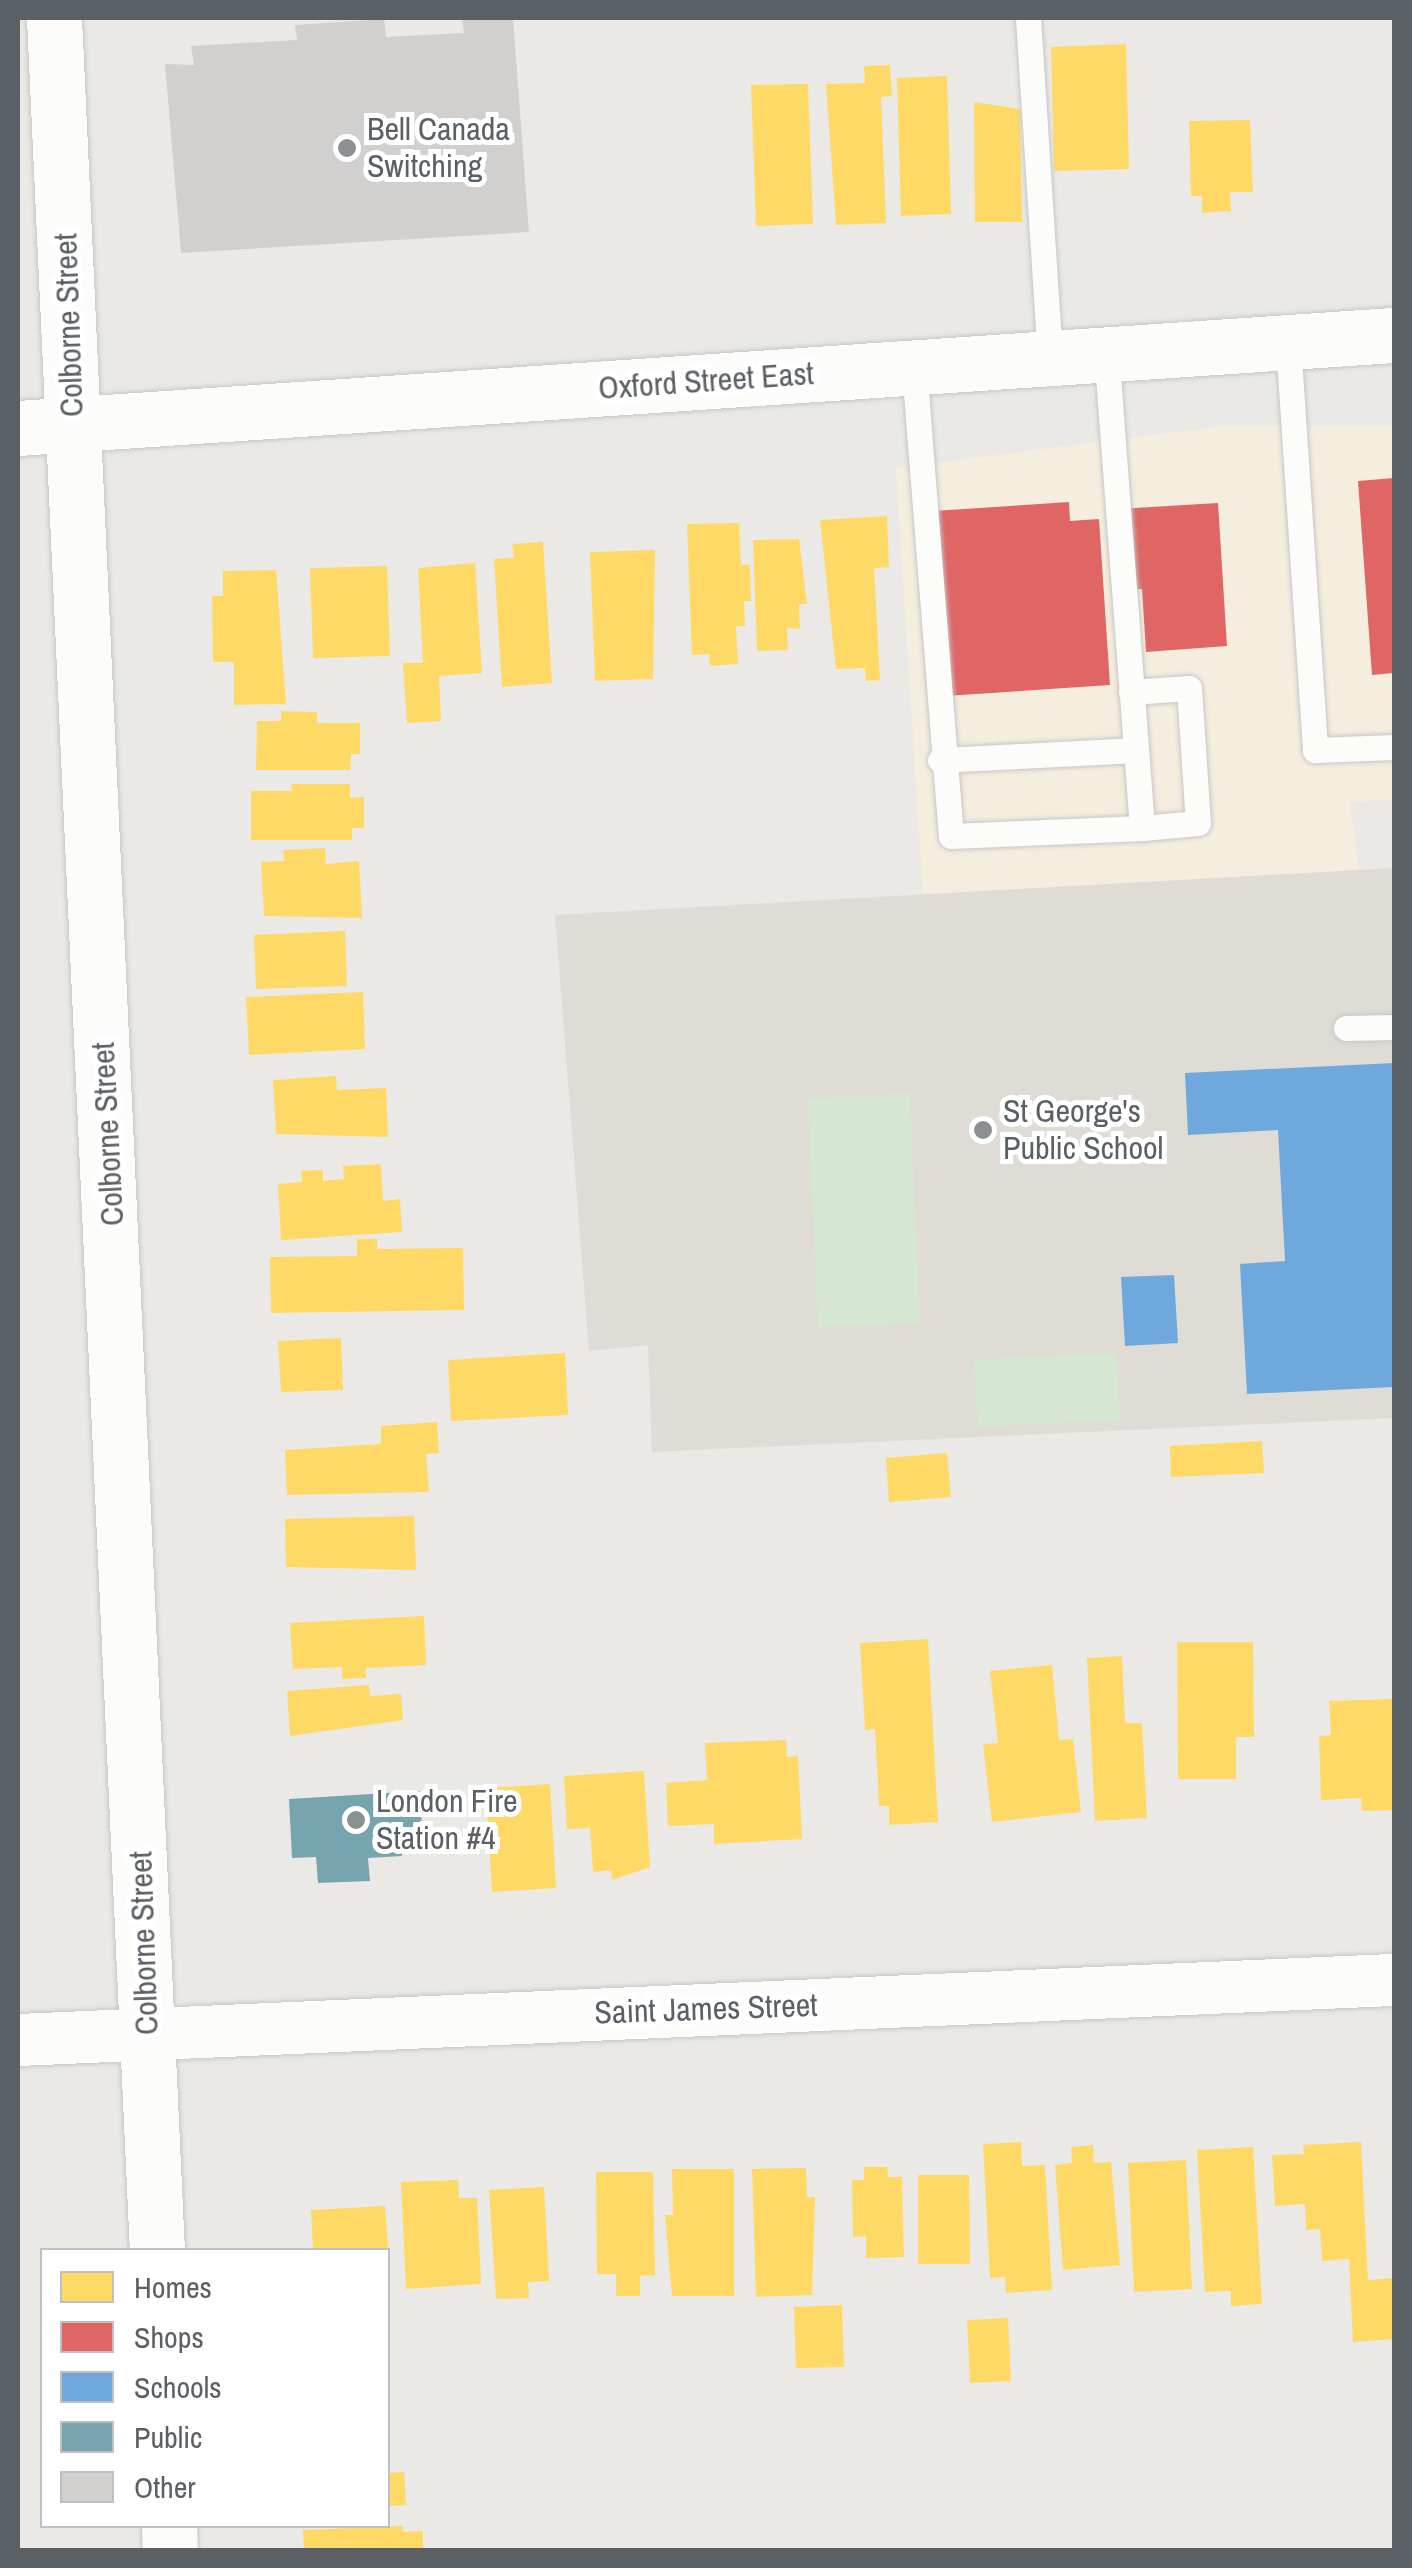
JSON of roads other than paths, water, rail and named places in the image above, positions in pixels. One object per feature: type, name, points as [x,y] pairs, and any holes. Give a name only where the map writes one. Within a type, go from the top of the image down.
[{"type":"street","name":"Colborne Street","points":[[54,18],[157,2248]]},
{"type":"street","name":"Oxford Street East","points":[[18,428],[1394,335]]},
{"type":"street","name":"Saint James Street","points":[[18,2040],[1394,1980]]},
{"type":"lane","points":[[1028,18],[1050,358]]},
{"type":"lane","points":[[1288,342],[1316,750],[1394,748]]},
{"type":"lane","points":[[1106,354],[1142,828]]},
{"type":"lane","points":[[914,367],[940,760],[951,836],[1198,823],[1190,688],[1131,692]]},
{"type":"lane","points":[[940,760],[1136,750]]},
{"type":"lane","points":[[1346,1028],[1394,1027]]},
{"type":"place","name":"Bell Canada Switching","points":[[347,148]]},
{"type":"place","name":"St George's Public School","points":[[983,1130]]},
{"type":"place","name":"London Fire Station #4","points":[[356,1820]]}]
